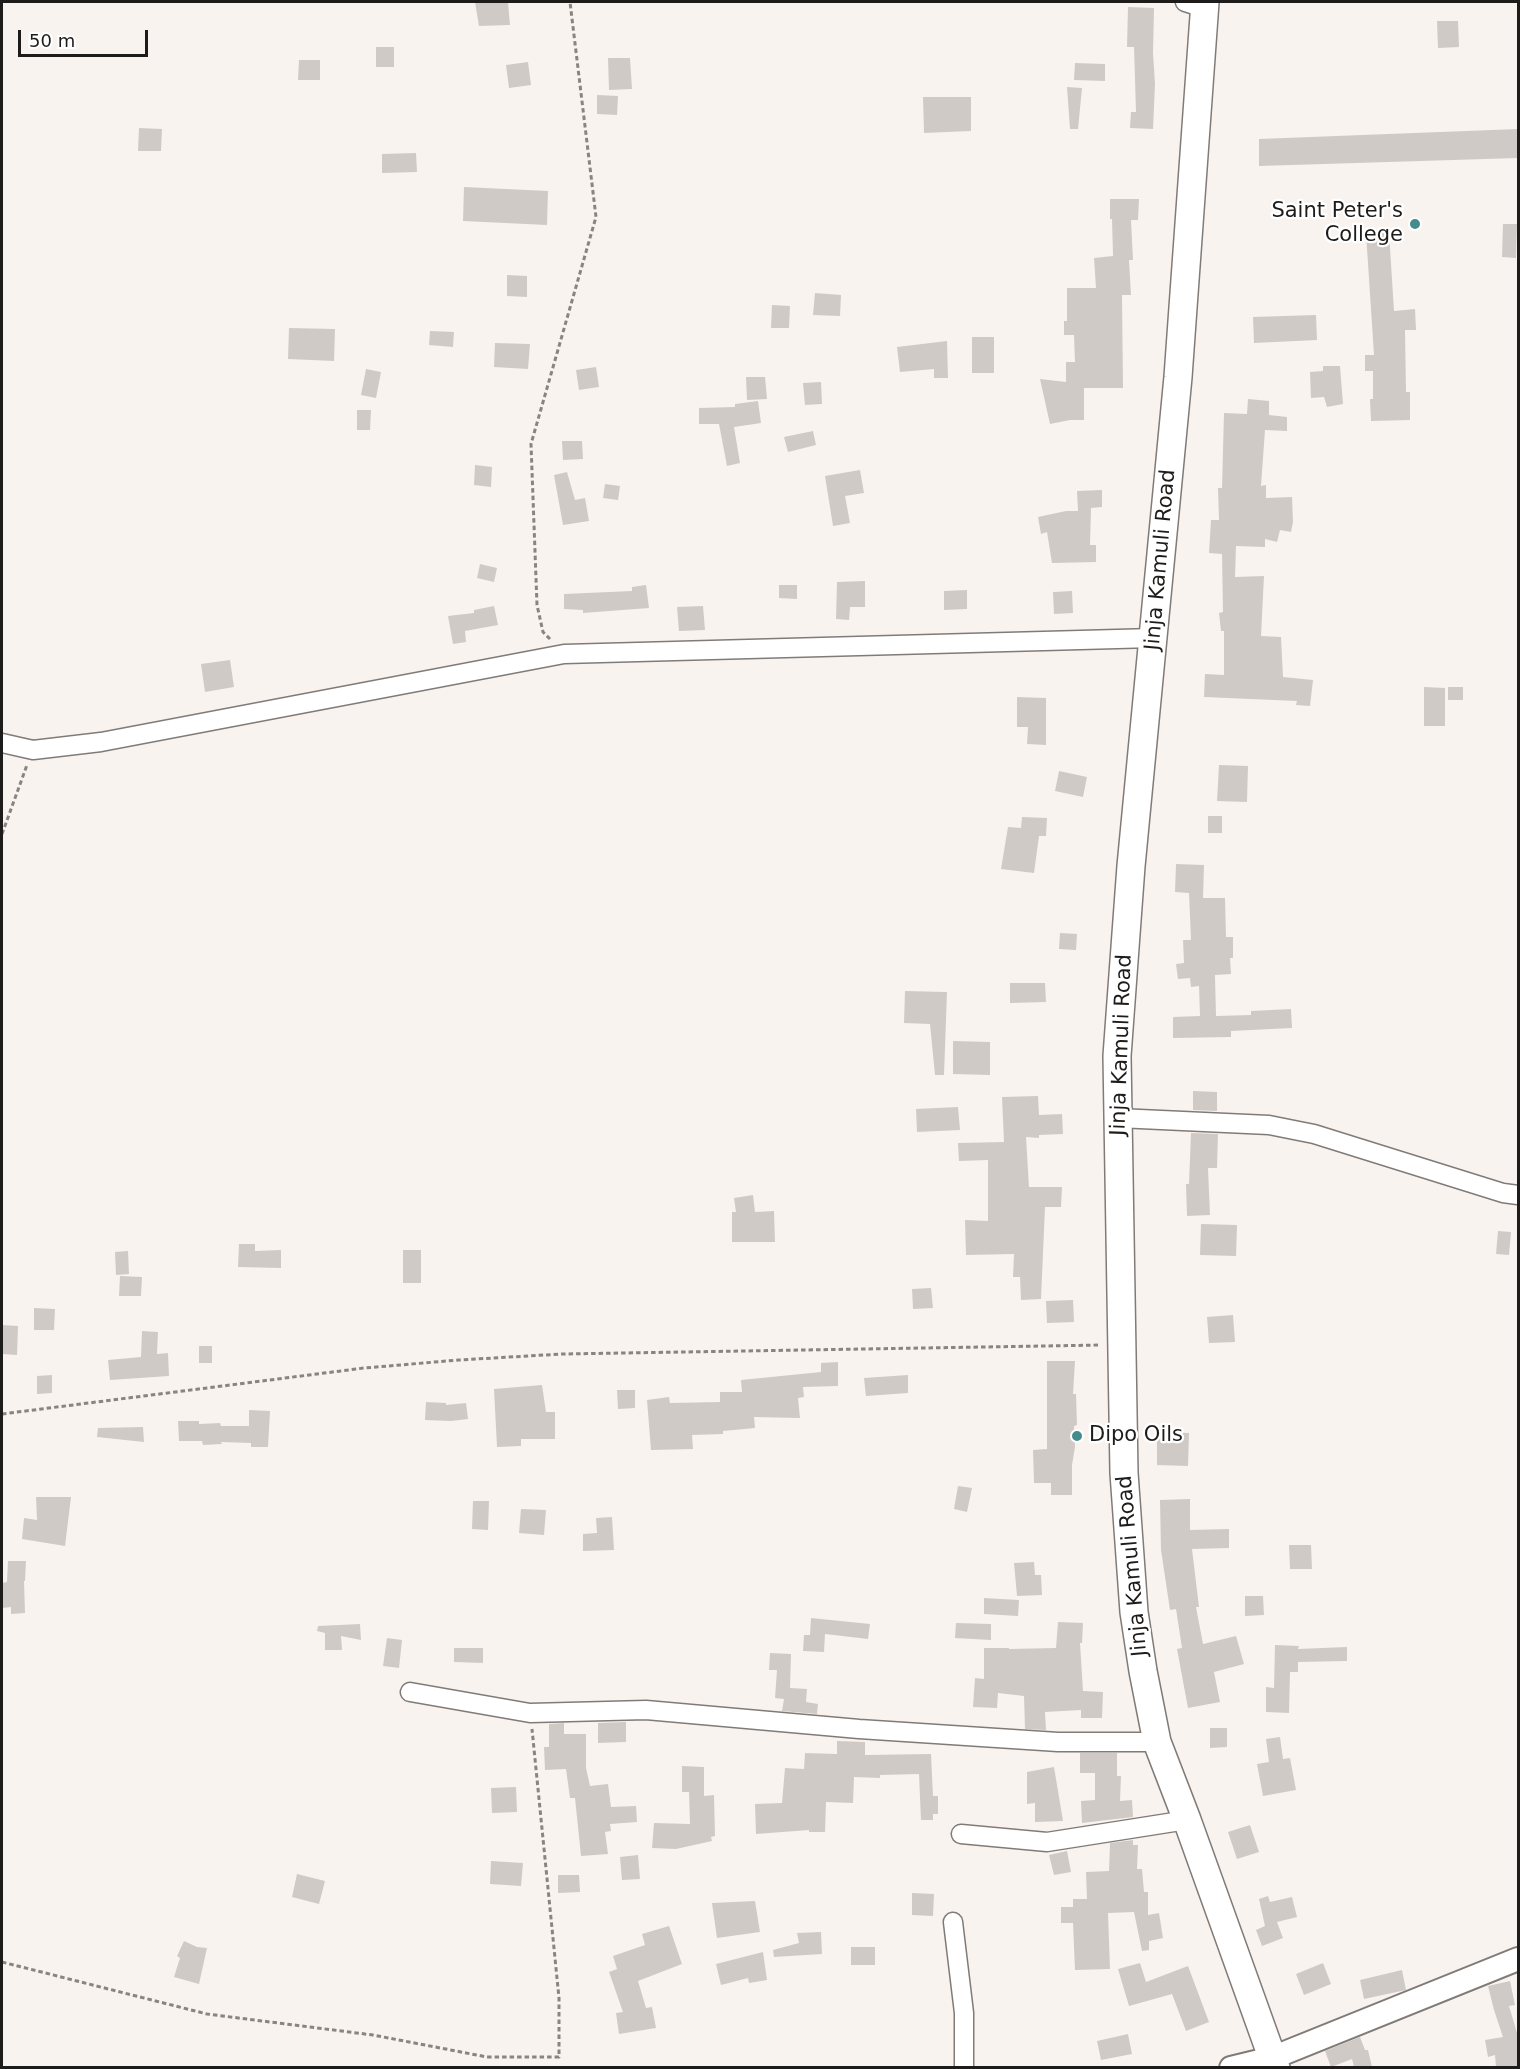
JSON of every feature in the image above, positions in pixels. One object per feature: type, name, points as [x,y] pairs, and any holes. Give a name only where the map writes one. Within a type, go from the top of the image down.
[{"type":"main road","name":"Jinja Kamuli Road","points":[[1198,4],[1178,377],[1131,878],[1117,1056],[1124,1473],[1134,1612],[1157,1742],[1274,2063]]},
{"type":"street","points":[[2,743],[33,750],[101,742],[564,654],[1154,638]]},
{"type":"street","points":[[1118,1118],[1269,1125],[1314,1134],[1518,1196]]},
{"type":"street","points":[[410,1692],[530,1713],[646,1710],[859,1729],[1058,1742],[1157,1742]]},
{"type":"street","points":[[961,1834],[1047,1842],[1187,1820]]},
{"type":"street","points":[[953,1922],[964,2013],[964,2067]]},
{"type":"street","points":[[1232,2067],[1274,2063],[1518,1959]]},
{"type":"path","points":[[564,654],[543,632],[537,605],[531,444],[596,217],[570,2]]},
{"type":"path","points":[[2,834],[33,750]]},
{"type":"path","points":[[2,1414],[364,1368],[459,1360],[562,1354],[1121,1345]]},
{"type":"path","points":[[2,1962],[207,2014],[373,2035],[487,2057],[559,2057],[559,1998],[530,1713]]},
{"type":"building","points":[[475,2],[508,2],[510,25],[479,26]]},
{"type":"building","points":[[1128,7],[1154,8],[1153,129],[1130,128],[1131,112],[1136,112],[1134,47],[1127,47]]},
{"type":"building","points":[[1437,21],[1458,21],[1459,47],[1438,48]]},
{"type":"building","points":[[376,47],[394,47],[394,67],[376,67]]},
{"type":"building","points":[[608,58],[630,58],[632,89],[609,90]]},
{"type":"building","points":[[299,60],[320,60],[320,80],[298,80]]},
{"type":"building","points":[[528,62],[531,85],[509,88],[506,65]]},
{"type":"building","points":[[1075,63],[1105,64],[1105,81],[1074,80]]},
{"type":"building","points":[[1067,87],[1082,88],[1078,129],[1070,129]]},
{"type":"building","points":[[597,95],[618,96],[617,115],[597,114]]},
{"type":"building","points":[[923,97],[971,97],[971,131],[924,133]]},
{"type":"building","points":[[139,128],[162,129],[161,151],[138,151]]},
{"type":"building","points":[[1518,129],[1518,158],[1259,166],[1259,139]]},
{"type":"building","points":[[416,153],[417,172],[382,173],[382,154]]},
{"type":"building","points":[[464,187],[548,191],[547,225],[463,221]]},
{"type":"building","points":[[1110,199],[1139,199],[1138,220],[1131,220],[1133,260],[1129,260],[1131,295],[1122,295],[1123,388],[1084,388],[1084,420],[1050,424],[1040,379],[1066,382],[1066,362],[1075,362],[1074,335],[1064,335],[1064,321],[1067,321],[1067,288],[1096,288],[1094,258],[1113,256]]},
{"type":"building","points":[[1503,224],[1517,224],[1516,258],[1502,257]]},
{"type":"building","points":[[1389,232],[1394,311],[1415,309],[1416,330],[1405,330],[1406,392],[1410,392],[1410,420],[1371,421],[1370,399],[1373,399],[1373,371],[1365,371],[1365,355],[1374,355],[1366,233]]},
{"type":"building","points":[[507,275],[527,276],[527,297],[507,296]]},
{"type":"building","points":[[815,293],[841,295],[840,316],[813,315]]},
{"type":"building","points":[[772,305],[790,306],[789,328],[771,328]]},
{"type":"building","points":[[1316,315],[1317,340],[1254,343],[1253,317]]},
{"type":"building","points":[[289,328],[335,329],[334,361],[288,359]]},
{"type":"building","points":[[430,331],[454,332],[453,347],[429,345]]},
{"type":"building","points":[[972,337],[994,337],[994,373],[972,373]]},
{"type":"building","points":[[947,341],[948,378],[934,378],[934,369],[900,372],[897,347]]},
{"type":"building","points":[[495,343],[530,344],[528,369],[494,367]]},
{"type":"building","points":[[1323,366],[1340,366],[1343,404],[1327,407],[1324,397],[1311,398],[1310,372],[1323,371]]},
{"type":"building","points":[[596,367],[599,387],[579,390],[576,370]]},
{"type":"building","points":[[366,369],[381,372],[376,398],[361,395]]},
{"type":"building","points":[[746,377],[765,377],[767,399],[747,400]]},
{"type":"building","points":[[821,382],[822,404],[805,405],[803,383]]},
{"type":"building","points":[[1248,399],[1269,401],[1269,415],[1287,417],[1287,431],[1265,430],[1261,486],[1266,485],[1266,498],[1292,497],[1293,522],[1291,532],[1280,530],[1277,542],[1265,539],[1265,547],[1236,546],[1235,577],[1264,576],[1261,636],[1281,637],[1283,677],[1313,680],[1310,706],[1296,705],[1297,701],[1204,697],[1205,674],[1224,675],[1224,631],[1221,631],[1219,613],[1223,612],[1222,554],[1209,553],[1211,520],[1219,520],[1218,488],[1222,488],[1224,413],[1247,414]]},
{"type":"building","points":[[758,401],[761,423],[734,427],[740,463],[727,466],[719,424],[699,424],[699,408],[735,407],[735,404]]},
{"type":"building","points":[[357,410],[371,410],[370,430],[357,430]]},
{"type":"building","points":[[813,431],[816,445],[788,452],[784,437]]},
{"type":"building","points":[[562,441],[582,441],[583,459],[563,460]]},
{"type":"building","points":[[475,465],[492,467],[491,487],[474,485]]},
{"type":"building","points":[[860,470],[864,493],[845,496],[850,523],[833,526],[825,476]]},
{"type":"building","points":[[567,472],[575,500],[585,498],[589,521],[563,525],[554,475]]},
{"type":"building","points":[[605,484],[620,486],[618,500],[603,498]]},
{"type":"building","points":[[1102,490],[1102,507],[1091,508],[1090,545],[1096,545],[1096,562],[1052,563],[1047,532],[1041,534],[1038,517],[1078,511],[1077,491]]},
{"type":"building","points":[[480,564],[497,568],[494,582],[477,578]]},
{"type":"building","points":[[865,581],[865,607],[850,607],[849,620],[836,619],[837,582]]},
{"type":"building","points":[[646,585],[649,608],[583,613],[583,610],[564,609],[564,594],[632,591],[632,587]]},
{"type":"building","points":[[779,585],[797,585],[797,599],[779,598]]},
{"type":"building","points":[[967,590],[967,609],[944,610],[944,591]]},
{"type":"building","points":[[1072,591],[1073,613],[1054,614],[1053,592]]},
{"type":"building","points":[[494,606],[498,625],[465,631],[466,642],[453,644],[448,616],[474,613],[474,610]]},
{"type":"building","points":[[703,606],[705,630],[679,631],[677,607]]},
{"type":"building","points":[[230,660],[234,687],[205,692],[201,664]]},
{"type":"building","points":[[1424,687],[1445,688],[1445,726],[1424,726]]},
{"type":"building","points":[[1448,687],[1463,687],[1463,700],[1448,700]]},
{"type":"building","points":[[1017,697],[1046,698],[1046,745],[1027,744],[1028,727],[1017,727]]},
{"type":"building","points":[[1219,765],[1248,766],[1247,802],[1217,801]]},
{"type":"building","points":[[1059,771],[1087,777],[1083,797],[1055,791]]},
{"type":"building","points":[[1208,816],[1222,816],[1222,833],[1208,833]]},
{"type":"building","points":[[1022,817],[1047,818],[1046,836],[1039,836],[1034,873],[1001,869],[1008,827],[1021,828]]},
{"type":"building","points":[[1176,864],[1204,865],[1203,898],[1225,898],[1226,937],[1233,937],[1233,958],[1230,958],[1231,974],[1215,975],[1216,1016],[1251,1015],[1251,1011],[1291,1009],[1292,1028],[1231,1031],[1231,1037],[1173,1038],[1173,1017],[1200,1016],[1199,986],[1191,987],[1190,978],[1178,979],[1176,964],[1184,963],[1183,940],[1191,940],[1189,893],[1175,892]]},
{"type":"building","points":[[1060,933],[1077,934],[1076,950],[1059,949]]},
{"type":"building","points":[[1010,983],[1045,983],[1046,1002],[1010,1003]]},
{"type":"building","points":[[905,991],[947,992],[944,1075],[935,1075],[930,1024],[904,1023]]},
{"type":"building","points":[[953,1041],[990,1042],[990,1075],[953,1074]]},
{"type":"building","points":[[1193,1091],[1217,1092],[1217,1111],[1193,1110]]},
{"type":"building","points":[[1038,1096],[1039,1115],[1062,1114],[1063,1134],[1039,1135],[1039,1138],[1026,1137],[1029,1187],[1062,1187],[1061,1207],[1045,1207],[1041,1299],[1021,1300],[1020,1277],[1013,1277],[1014,1254],[966,1255],[965,1220],[988,1221],[988,1160],[959,1161],[958,1143],[1004,1142],[1002,1097]]},
{"type":"building","points":[[958,1107],[960,1130],[917,1132],[916,1109]]},
{"type":"building","points":[[1191,1133],[1218,1134],[1217,1168],[1208,1168],[1210,1215],[1187,1216],[1186,1184],[1189,1184]]},
{"type":"building","points":[[753,1195],[755,1212],[774,1211],[775,1242],[732,1242],[732,1212],[736,1212],[734,1198]]},
{"type":"building","points":[[1201,1224],[1237,1225],[1236,1256],[1200,1255]]},
{"type":"building","points":[[1498,1231],[1511,1232],[1509,1255],[1496,1254]]},
{"type":"building","points":[[239,1244],[255,1244],[255,1251],[281,1250],[281,1268],[238,1267]]},
{"type":"building","points":[[403,1250],[421,1250],[421,1283],[403,1283]]},
{"type":"building","points":[[128,1251],[129,1274],[116,1275],[115,1252]]},
{"type":"building","points":[[120,1276],[142,1277],[141,1296],[119,1296]]},
{"type":"building","points":[[931,1288],[933,1308],[913,1309],[912,1289]]},
{"type":"building","points":[[1073,1300],[1074,1322],[1047,1323],[1046,1301]]},
{"type":"building","points":[[34,1308],[55,1309],[54,1330],[34,1330]]},
{"type":"building","points":[[1233,1315],[1235,1342],[1209,1343],[1207,1317]]},
{"type":"building","points":[[2,1325],[18,1326],[17,1355],[2,1354]]},
{"type":"building","points":[[142,1331],[158,1332],[157,1354],[168,1353],[169,1376],[110,1380],[108,1360],[141,1357]]},
{"type":"building","points":[[199,1346],[212,1346],[212,1363],[199,1363]]},
{"type":"building","points":[[1047,1361],[1075,1361],[1073,1394],[1076,1394],[1077,1425],[1074,1426],[1072,1495],[1051,1495],[1051,1483],[1034,1483],[1033,1450],[1047,1449]]},
{"type":"building","points":[[838,1362],[838,1386],[803,1387],[804,1397],[798,1398],[800,1418],[754,1417],[755,1428],[723,1431],[723,1434],[692,1435],[693,1449],[651,1450],[647,1400],[669,1397],[670,1403],[720,1402],[720,1392],[742,1392],[741,1380],[821,1372],[821,1363]]},
{"type":"building","points":[[52,1375],[52,1393],[37,1394],[37,1376]]},
{"type":"building","points":[[908,1375],[908,1393],[866,1396],[864,1378]]},
{"type":"building","points":[[542,1385],[546,1412],[555,1412],[555,1439],[521,1439],[521,1446],[497,1447],[494,1389]]},
{"type":"building","points":[[617,1390],[635,1390],[635,1408],[618,1409]]},
{"type":"building","points":[[426,1402],[446,1403],[446,1405],[466,1403],[468,1419],[425,1420]]},
{"type":"building","points":[[249,1410],[270,1411],[268,1447],[251,1447],[251,1443],[221,1442],[222,1444],[203,1445],[202,1441],[179,1441],[178,1421],[199,1421],[199,1424],[220,1423],[221,1426],[249,1426]]},
{"type":"building","points":[[143,1427],[144,1442],[97,1437],[98,1428]]},
{"type":"building","points":[[1157,1432],[1189,1433],[1188,1466],[1157,1465]]},
{"type":"building","points":[[958,1486],[972,1488],[967,1512],[954,1509]]},
{"type":"building","points":[[36,1497],[71,1497],[65,1546],[22,1539],[24,1518],[37,1520]]},
{"type":"building","points":[[1190,1499],[1190,1530],[1229,1529],[1229,1548],[1192,1549],[1199,1607],[1196,1607],[1203,1644],[1236,1636],[1244,1664],[1214,1672],[1220,1702],[1188,1708],[1177,1649],[1182,1648],[1176,1609],[1170,1610],[1161,1550],[1160,1500]]},
{"type":"building","points":[[473,1501],[489,1501],[488,1530],[472,1529]]},
{"type":"building","points":[[521,1509],[546,1510],[544,1535],[519,1533]]},
{"type":"building","points":[[612,1517],[614,1550],[583,1551],[583,1534],[597,1533],[596,1518]]},
{"type":"building","points":[[1289,1545],[1311,1545],[1312,1569],[1290,1569]]},
{"type":"building","points":[[8,1561],[26,1561],[25,1613],[11,1614],[11,1607],[2,1608],[2,1583],[7,1582]]},
{"type":"building","points":[[1034,1562],[1035,1575],[1041,1575],[1042,1595],[1017,1596],[1014,1563]]},
{"type":"building","points":[[1245,1596],[1263,1596],[1264,1615],[1245,1616]]},
{"type":"building","points":[[984,1598],[1019,1600],[1018,1616],[984,1614]]},
{"type":"building","points":[[811,1618],[870,1624],[868,1639],[825,1634],[824,1652],[803,1651],[804,1635],[810,1635]]},
{"type":"building","points":[[1058,1622],[1083,1623],[1082,1643],[1080,1643],[1083,1691],[1103,1692],[1102,1718],[1081,1718],[1081,1710],[1045,1712],[1046,1730],[1025,1729],[1024,1696],[998,1693],[997,1708],[973,1707],[975,1678],[984,1679],[984,1648],[1056,1648]]},
{"type":"building","points":[[956,1623],[991,1624],[991,1640],[955,1638]]},
{"type":"building","points":[[360,1624],[361,1640],[341,1636],[342,1650],[325,1650],[325,1633],[317,1631],[318,1626]]},
{"type":"building","points":[[387,1638],[402,1640],[399,1668],[383,1666]]},
{"type":"building","points":[[1275,1645],[1299,1646],[1298,1649],[1347,1647],[1347,1661],[1298,1662],[1298,1672],[1290,1672],[1289,1713],[1266,1712],[1266,1687],[1274,1688]]},
{"type":"building","points":[[454,1648],[483,1648],[483,1663],[454,1662]]},
{"type":"building","points":[[770,1653],[791,1654],[790,1688],[807,1689],[806,1702],[818,1704],[817,1714],[782,1711],[784,1699],[775,1698],[777,1670],[769,1670]]},
{"type":"building","points":[[626,1722],[626,1742],[598,1743],[598,1723]]},
{"type":"building","points":[[564,1723],[564,1734],[586,1734],[586,1768],[590,1786],[608,1784],[611,1807],[636,1806],[637,1822],[610,1824],[611,1831],[605,1832],[608,1854],[581,1856],[575,1798],[570,1798],[566,1769],[545,1770],[544,1747],[549,1747],[549,1724]]},
{"type":"building","points":[[1210,1728],[1227,1728],[1227,1747],[1210,1748]]},
{"type":"building","points":[[1280,1737],[1283,1759],[1290,1758],[1296,1790],[1263,1796],[1257,1764],[1269,1762],[1266,1739]]},
{"type":"building","points":[[837,1741],[865,1742],[865,1755],[931,1754],[933,1796],[938,1796],[938,1814],[933,1814],[933,1820],[921,1820],[919,1774],[880,1775],[880,1778],[854,1777],[853,1803],[826,1802],[825,1832],[809,1832],[809,1830],[756,1834],[755,1804],[782,1803],[785,1768],[804,1769],[805,1753],[837,1754]]},
{"type":"building","points":[[1080,1753],[1117,1753],[1117,1776],[1121,1776],[1120,1801],[1132,1800],[1133,1817],[1082,1823],[1081,1801],[1095,1800],[1095,1773],[1080,1773]]},
{"type":"building","points":[[682,1766],[704,1767],[704,1796],[714,1795],[715,1836],[711,1837],[712,1841],[676,1849],[652,1848],[654,1823],[690,1824],[689,1792],[682,1792]]},
{"type":"building","points":[[1054,1767],[1063,1821],[1035,1822],[1035,1803],[1027,1804],[1027,1772]]},
{"type":"building","points":[[516,1787],[517,1812],[492,1813],[491,1788]]},
{"type":"building","points":[[1250,1825],[1259,1852],[1237,1859],[1228,1832]]},
{"type":"building","points":[[1133,1840],[1133,1845],[1138,1845],[1137,1869],[1142,1869],[1144,1892],[1148,1892],[1148,1915],[1159,1913],[1163,1938],[1149,1941],[1149,1950],[1142,1951],[1134,1912],[1108,1913],[1110,1969],[1075,1970],[1073,1923],[1061,1923],[1061,1907],[1073,1907],[1073,1899],[1087,1899],[1086,1872],[1109,1871],[1110,1843]]},
{"type":"building","points":[[1067,1851],[1071,1872],[1054,1875],[1049,1855]]},
{"type":"building","points":[[638,1855],[640,1879],[622,1880],[620,1857]]},
{"type":"building","points":[[491,1861],[523,1863],[521,1886],[490,1884]]},
{"type":"building","points":[[297,1874],[325,1881],[319,1904],[292,1897]]},
{"type":"building","points":[[558,1875],[579,1875],[580,1892],[558,1893]]},
{"type":"building","points":[[912,1893],[934,1894],[933,1916],[912,1915]]},
{"type":"building","points":[[1268,1896],[1270,1902],[1292,1897],[1297,1917],[1277,1922],[1283,1938],[1262,1946],[1256,1930],[1265,1926],[1259,1899]]},
{"type":"building","points":[[755,1901],[760,1932],[717,1938],[712,1903]]},
{"type":"building","points":[[669,1926],[682,1964],[638,1981],[646,2008],[652,2007],[656,2028],[619,2034],[616,2013],[623,2012],[609,1972],[617,1969],[613,1956],[645,1945],[642,1934]]},
{"type":"building","points":[[821,1932],[822,1954],[774,1957],[773,1950],[799,1943],[797,1933]]},
{"type":"building","points":[[184,1941],[197,1947],[207,1948],[199,1984],[174,1977],[180,1958],[177,1956]]},
{"type":"building","points":[[851,1947],[875,1947],[875,1965],[851,1965]]},
{"type":"building","points":[[763,1952],[767,1980],[749,1983],[748,1978],[721,1985],[716,1964]]},
{"type":"building","points":[[1140,1963],[1146,1982],[1188,1966],[1209,2022],[1186,2031],[1172,1994],[1129,2006],[1118,1969]]},
{"type":"building","points":[[1323,1963],[1331,1984],[1304,1995],[1296,1974]]},
{"type":"building","points":[[1402,1970],[1406,1990],[1364,1999],[1360,1980]]},
{"type":"building","points":[[1510,1981],[1515,2005],[1509,2006],[1518,2036],[1518,2067],[1496,2067],[1495,2055],[1488,2057],[1485,2040],[1503,2037],[1488,1986]]},
{"type":"building","points":[[1128,2034],[1132,2054],[1101,2060],[1097,2041]]},
{"type":"building","points":[[1360,2037],[1365,2050],[1368,2050],[1372,2067],[1354,2067],[1352,2059],[1331,2067],[1325,2051]]},
{"type":"place","name":"Saint Peter's College","points":[[1415,224]]},
{"type":"place","name":"Dipo Oils","points":[[1077,1436]]}]
